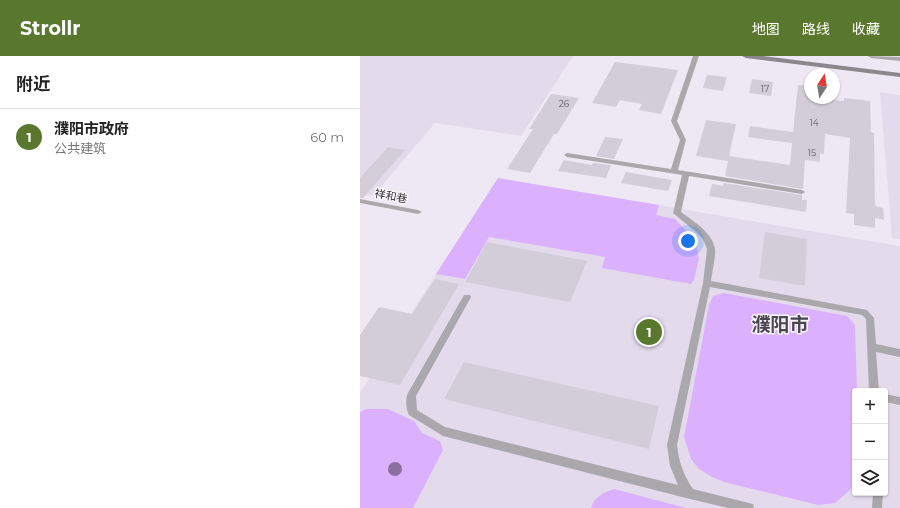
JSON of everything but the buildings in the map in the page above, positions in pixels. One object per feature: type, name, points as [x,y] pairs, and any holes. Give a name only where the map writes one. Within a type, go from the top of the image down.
[{"type":"main road","points":[[746,56],[900,75]]},
{"type":"main road","points":[[799,56],[900,68]]},
{"type":"lane","points":[[674,172],[683,140],[674,121],[696,56]]},
{"type":"lane","points":[[871,56],[900,60]]},
{"type":"lane","points":[[567,155],[802,192]]},
{"type":"lane","points":[[686,174],[677,213],[698,229],[706,238],[711,249],[707,283],[672,445],[674,463],[679,477],[690,494]]},
{"type":"lane","name":"祥和巷","points":[[360,201],[418,212]]},
{"type":"lane","points":[[707,283],[864,312],[870,318],[874,388]]},
{"type":"lane","points":[[466,297],[411,396],[412,412],[443,430],[734,506],[749,508]]},
{"type":"lane","points":[[871,347],[900,353]]},
{"type":"lane","points":[[888,399],[900,401]]},
{"type":"lane","points":[[877,508],[878,496]]},
{"type":"shaded area","points":[[360,56],[573,56],[521,136],[435,123],[373,196],[360,194]]},
{"type":"shaded area","points":[[880,92],[900,95],[900,239],[892,238]]},
{"type":"shaded area","points":[[498,178],[900,246],[900,508],[360,508],[360,393]]},
{"type":"shaded area","points":[[498,178],[659,205],[656,215],[675,219],[695,240],[699,258],[694,280],[691,284],[602,268],[605,257],[489,237],[465,279],[436,274]]},
{"type":"shaded area","points":[[724,293],[847,316],[855,325],[857,388],[852,388],[852,488],[835,503],[818,505],[724,482],[699,469],[691,459],[684,437],[709,305],[713,296]]},
{"type":"shaded area","points":[[366,409],[388,409],[414,421],[422,433],[440,441],[443,450],[413,508],[360,508],[360,412]]},
{"type":"shaded area","points":[[614,489],[686,508],[591,508],[600,496]]},
{"type":"place","name":"濮阳市政府","points":[[649,332]]},
{"type":"district","name":"濮阳市","points":[[780,324]]}]
